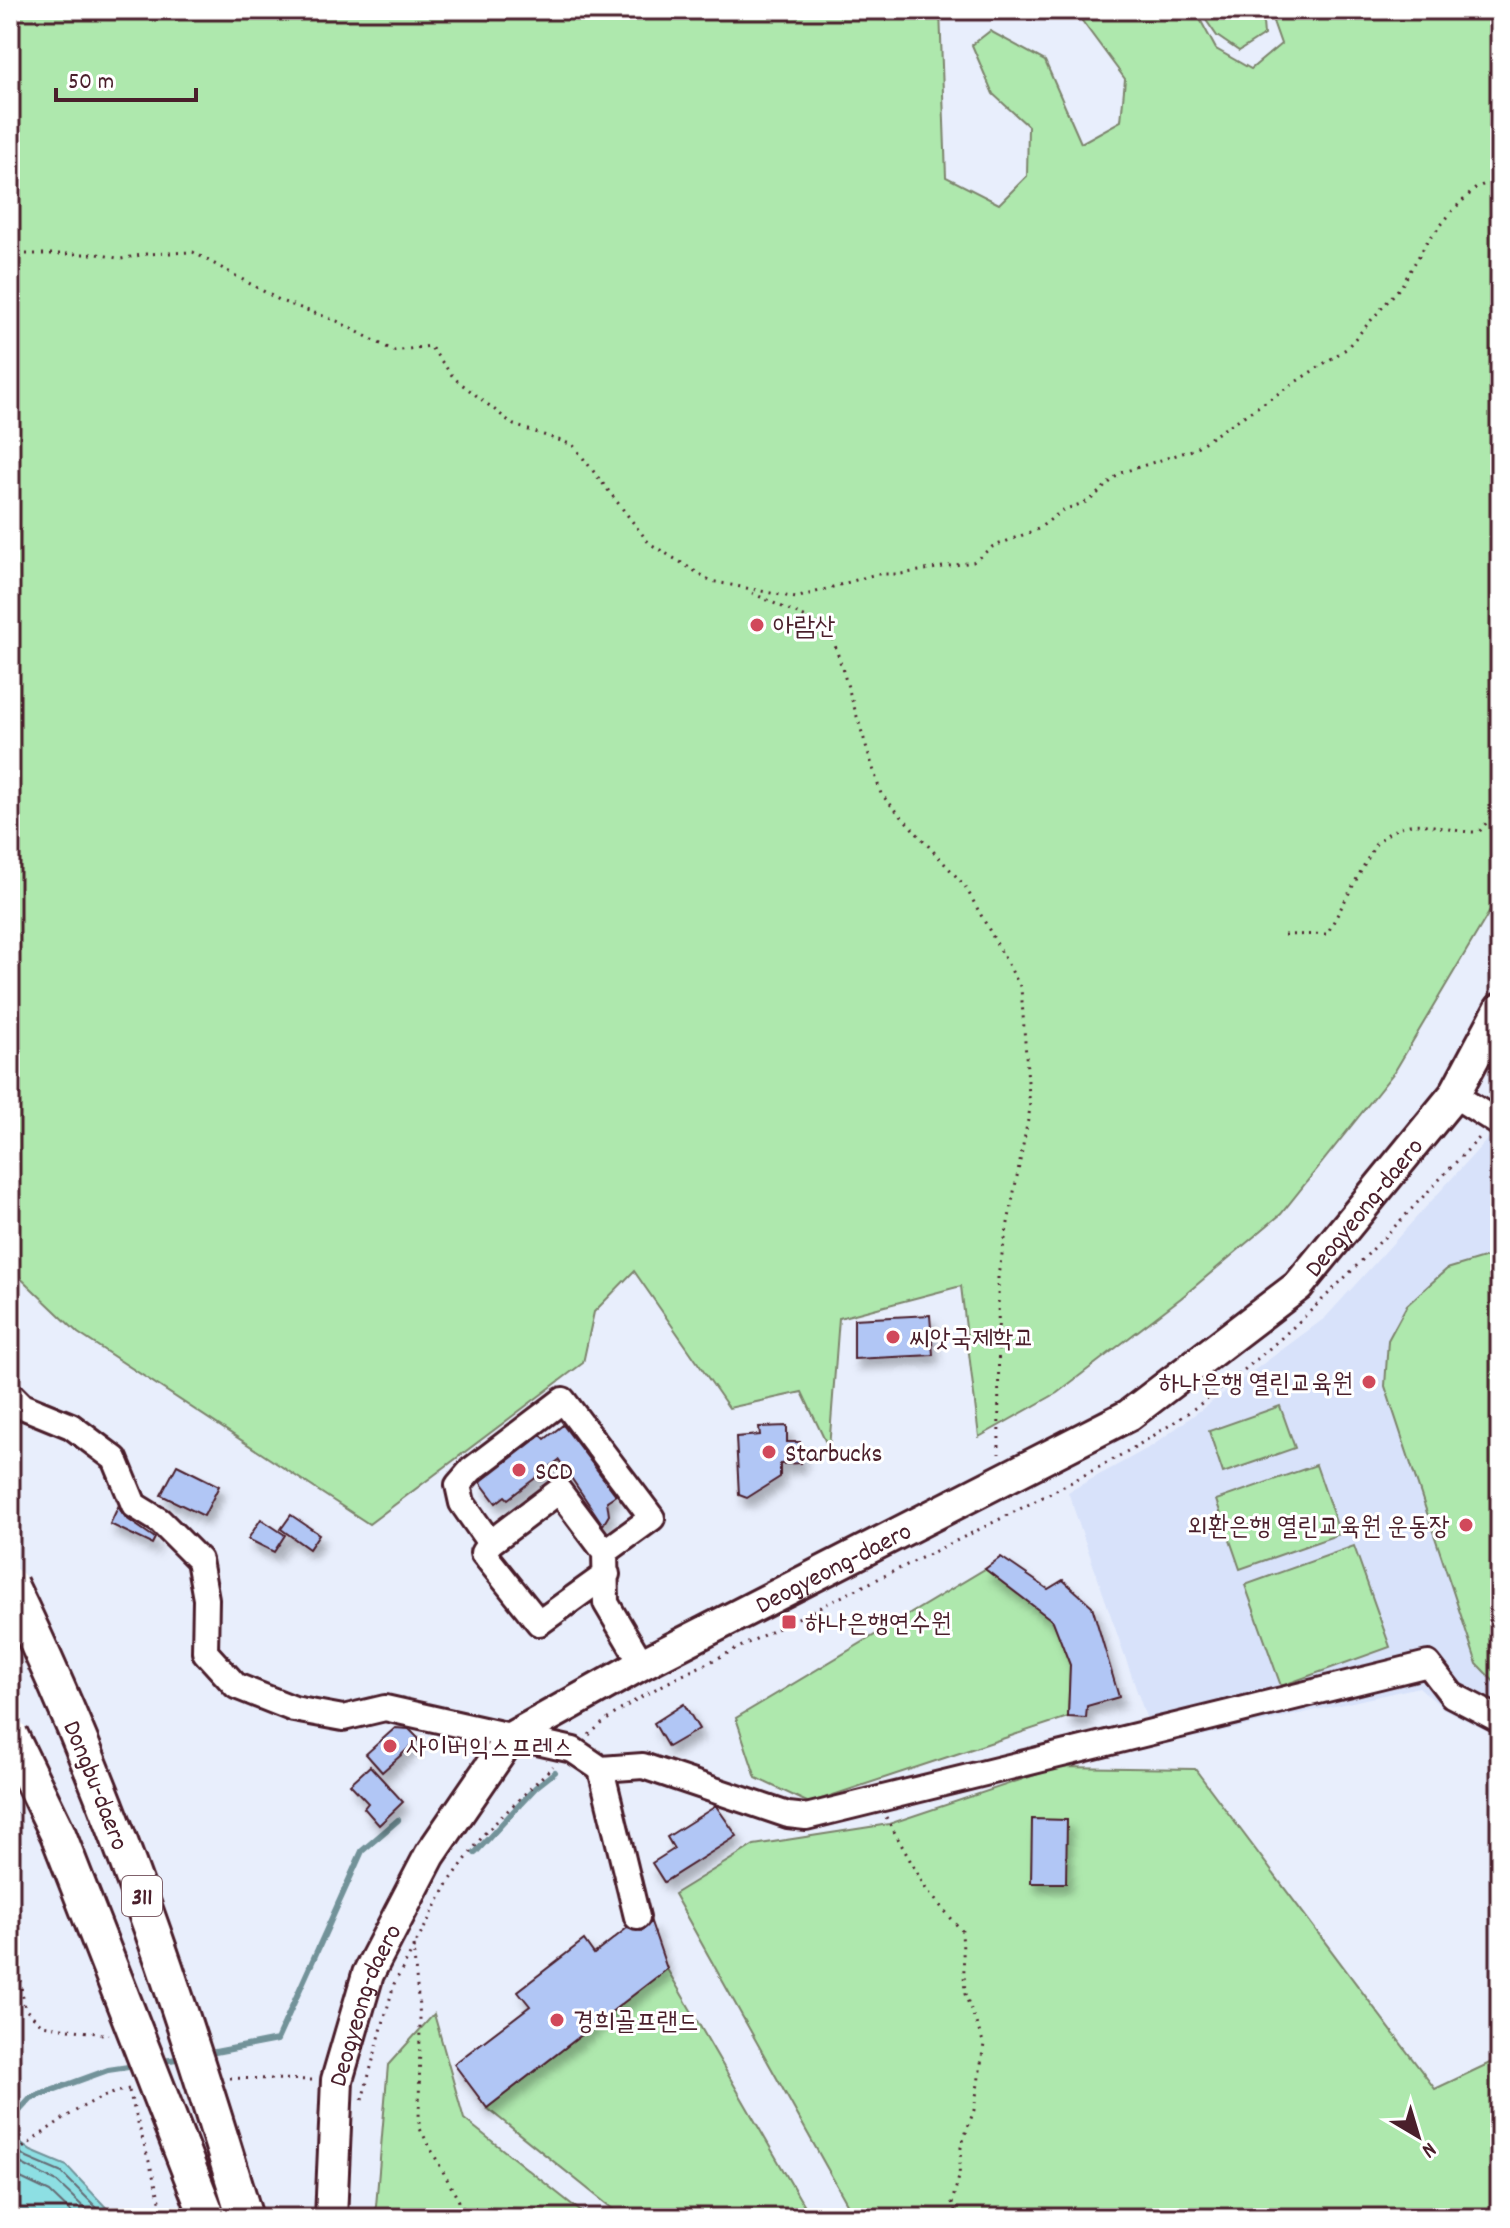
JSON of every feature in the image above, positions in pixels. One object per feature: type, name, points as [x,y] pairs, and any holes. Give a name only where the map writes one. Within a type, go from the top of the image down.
[{"type":"highway","name":"Dongbu-daero","points":[[10,1585],[41,1649],[143,1898],[245,2218]]},
{"type":"highway","name":"Dongbu-daero","points":[[10,1735],[58,1834],[208,2218]]},
{"type":"main road","name":"Deogyeong-daero","points":[[331,2218],[337,2080],[368,1974],[430,1855],[510,1738],[642,1664],[1129,1415],[1298,1286],[1454,1095],[1500,1009]]},
{"type":"street","points":[[1454,1095],[1498,1122]]},
{"type":"street","points":[[10,1394],[22,1406],[71,1426],[115,1459],[134,1505],[160,1521],[199,1560],[206,1599],[205,1652],[236,1686],[294,1709],[343,1718],[385,1708],[573,1750],[601,1769],[643,1766],[788,1815],[806,1817],[1428,1664],[1452,1695],[1500,1720]]},
{"type":"street","points":[[490,1543],[462,1503],[458,1485],[471,1470],[563,1400],[652,1518],[606,1563],[539,1623],[483,1553],[490,1543],[559,1491],[606,1563],[606,1603],[642,1664]]},
{"type":"street","points":[[601,1769],[637,1917]]},
{"type":"path","points":[[1496,10],[1500,19]]},
{"type":"path","points":[[10,254],[98,254],[121,259],[146,254],[193,252],[281,301],[337,321],[394,351],[430,346],[454,378],[514,425],[573,445],[649,543],[711,581],[796,598],[876,574],[901,574],[973,562],[992,547],[1038,529],[1063,510],[1089,501],[1120,473],[1192,450],[1346,349],[1402,285],[1427,242],[1455,208],[1476,188],[1500,177]]},
{"type":"path","points":[[746,590],[830,629],[881,794],[965,886],[1021,988],[1030,1109],[998,1275],[998,1482]]},
{"type":"path","points":[[1284,935],[1327,934],[1375,845],[1387,833],[1405,823],[1479,832],[1500,806]]},
{"type":"path","points":[[359,2113],[394,1984],[449,1882],[485,1833],[526,1789],[598,1726],[658,1689],[1121,1455],[1199,1406],[1276,1345],[1498,1122]]},
{"type":"path","points":[[877,1800],[926,1889],[962,1931],[965,1994],[984,2044],[974,2110],[961,2147],[959,2177],[952,2202],[957,2218]]},
{"type":"path","points":[[10,1818],[22,1807]]},
{"type":"path","points":[[10,1925],[25,2009],[42,2025],[110,2036]]},
{"type":"path","points":[[413,1946],[420,2017],[419,2127],[468,2218]]},
{"type":"path","points":[[10,2157],[79,2109],[107,2094],[129,2089],[134,2082]]},
{"type":"path","points":[[129,2089],[165,2218]]},
{"type":"shaded area","name":"하나은행 열린교육원","points":[[1500,1120],[1500,1737],[1444,1709],[1419,1687],[1156,1746],[1068,1492],[1152,1446],[1325,1318],[1494,1132]]},
{"type":"green space","points":[[10,10],[940,10],[946,177],[999,204],[1027,176],[1028,126],[993,94],[972,45],[990,31],[1045,61],[1081,143],[1121,121],[1125,79],[1074,10],[1195,10],[1216,49],[1251,69],[1281,44],[1269,10],[1500,10],[1500,894],[1395,1071],[1281,1214],[1181,1298],[1057,1393],[979,1437],[961,1286],[839,1318],[829,1449],[802,1392],[729,1408],[634,1271],[594,1312],[583,1363],[369,1524],[78,1333],[10,1268]]},
{"type":"green space","points":[[1199,10],[1262,10],[1264,35],[1239,51],[1217,36]]},
{"type":"green space","name":"외환은행 열린교육원 운동장","points":[[1500,1253],[1500,1688],[1477,1664],[1385,1386],[1388,1340],[1407,1305],[1447,1269]]},
{"type":"green space","points":[[1280,1406],[1295,1448],[1223,1473],[1209,1431]]},
{"type":"green space","points":[[1316,1465],[1340,1534],[1240,1569],[1216,1500]]},
{"type":"green space","points":[[1354,1546],[1390,1647],[1281,1686],[1245,1585]]},
{"type":"green space","points":[[985,1569],[1053,1621],[1070,1665],[1068,1717],[809,1803],[756,1778],[736,1718]]},
{"type":"green space","points":[[1059,1767],[1195,1769],[1435,2089],[1492,2062],[1500,2024],[1500,2218],[855,2218],[674,1894],[754,1845],[889,1824]]},
{"type":"green space","points":[[667,1969],[811,2218],[624,2218],[487,2108]]},
{"type":"green space","points":[[434,2014],[464,2119],[589,2218],[375,2218],[388,2065]]},
{"type":"water","points":[[10,2088],[16,2140],[31,2151],[67,2166],[116,2218],[10,2218]]},
{"type":"building","name":"씨앗국제학교","points":[[930,1315],[933,1355],[854,1359],[854,1319]]},
{"type":"building","name":"SCD","points":[[563,1425],[616,1495],[607,1501],[609,1515],[603,1525],[559,1460],[508,1499],[505,1496],[496,1503],[480,1482],[541,1435],[545,1439]]},
{"type":"building","name":"Starbucks","points":[[787,1426],[787,1442],[800,1442],[801,1463],[780,1464],[780,1477],[747,1498],[739,1495],[736,1437],[760,1435],[759,1427]]},
{"type":"building","points":[[177,1465],[219,1486],[204,1516],[161,1495]]},
{"type":"building","points":[[118,1507],[126,1518],[155,1538],[152,1544],[110,1524]]},
{"type":"building","points":[[291,1515],[319,1534],[309,1549],[281,1529]]},
{"type":"building","points":[[261,1519],[285,1535],[274,1552],[248,1539]]},
{"type":"building","points":[[1001,1557],[1048,1589],[1063,1580],[1092,1606],[1119,1697],[1087,1706],[1086,1718],[1068,1717],[1070,1665],[1053,1621],[985,1569]]},
{"type":"building","points":[[684,1704],[699,1729],[668,1747],[654,1723]]},
{"type":"building","points":[[395,1728],[409,1729],[419,1739],[382,1772],[366,1754]]},
{"type":"building","points":[[370,1766],[403,1802],[379,1825],[364,1808],[368,1803],[350,1784]]},
{"type":"building","points":[[716,1806],[737,1836],[664,1882],[652,1863],[674,1849],[667,1837]]},
{"type":"building","points":[[1032,1819],[1067,1820],[1066,1883],[1031,1883]]},
{"type":"building","name":"경희골프랜드","points":[[651,1922],[667,1969],[487,2108],[454,2064],[530,2006],[518,1991],[584,1940],[594,1954],[627,1928],[641,1931]]},
{"type":"waterway","points":[[475,1853],[536,1787],[555,1772]]},
{"type":"waterway","points":[[205,2054],[277,2040],[362,1851],[398,1820]]},
{"type":"waterway","points":[[158,2062],[182,2058]]},
{"type":"waterway","points":[[10,2121],[31,2098],[108,2070],[135,2066]]},
{"type":"place","name":"아람산","points":[[757,625]]},
{"type":"place","name":"씨앗국제학교","points":[[893,1337]]},
{"type":"place","name":"하나은행 열린교육원","points":[[1369,1382]]},
{"type":"place","name":"Starbucks","points":[[769,1452]]},
{"type":"place","name":"SCD","points":[[519,1470]]},
{"type":"place","name":"외환은행 열린교육원 운동장","points":[[1466,1525]]},
{"type":"place","name":"하나은행연수원","points":[[789,1622]]},
{"type":"place","name":"사이버익스프레스","points":[[390,1746]]},
{"type":"place","name":"경희골프랜드","points":[[557,2020]]}]
